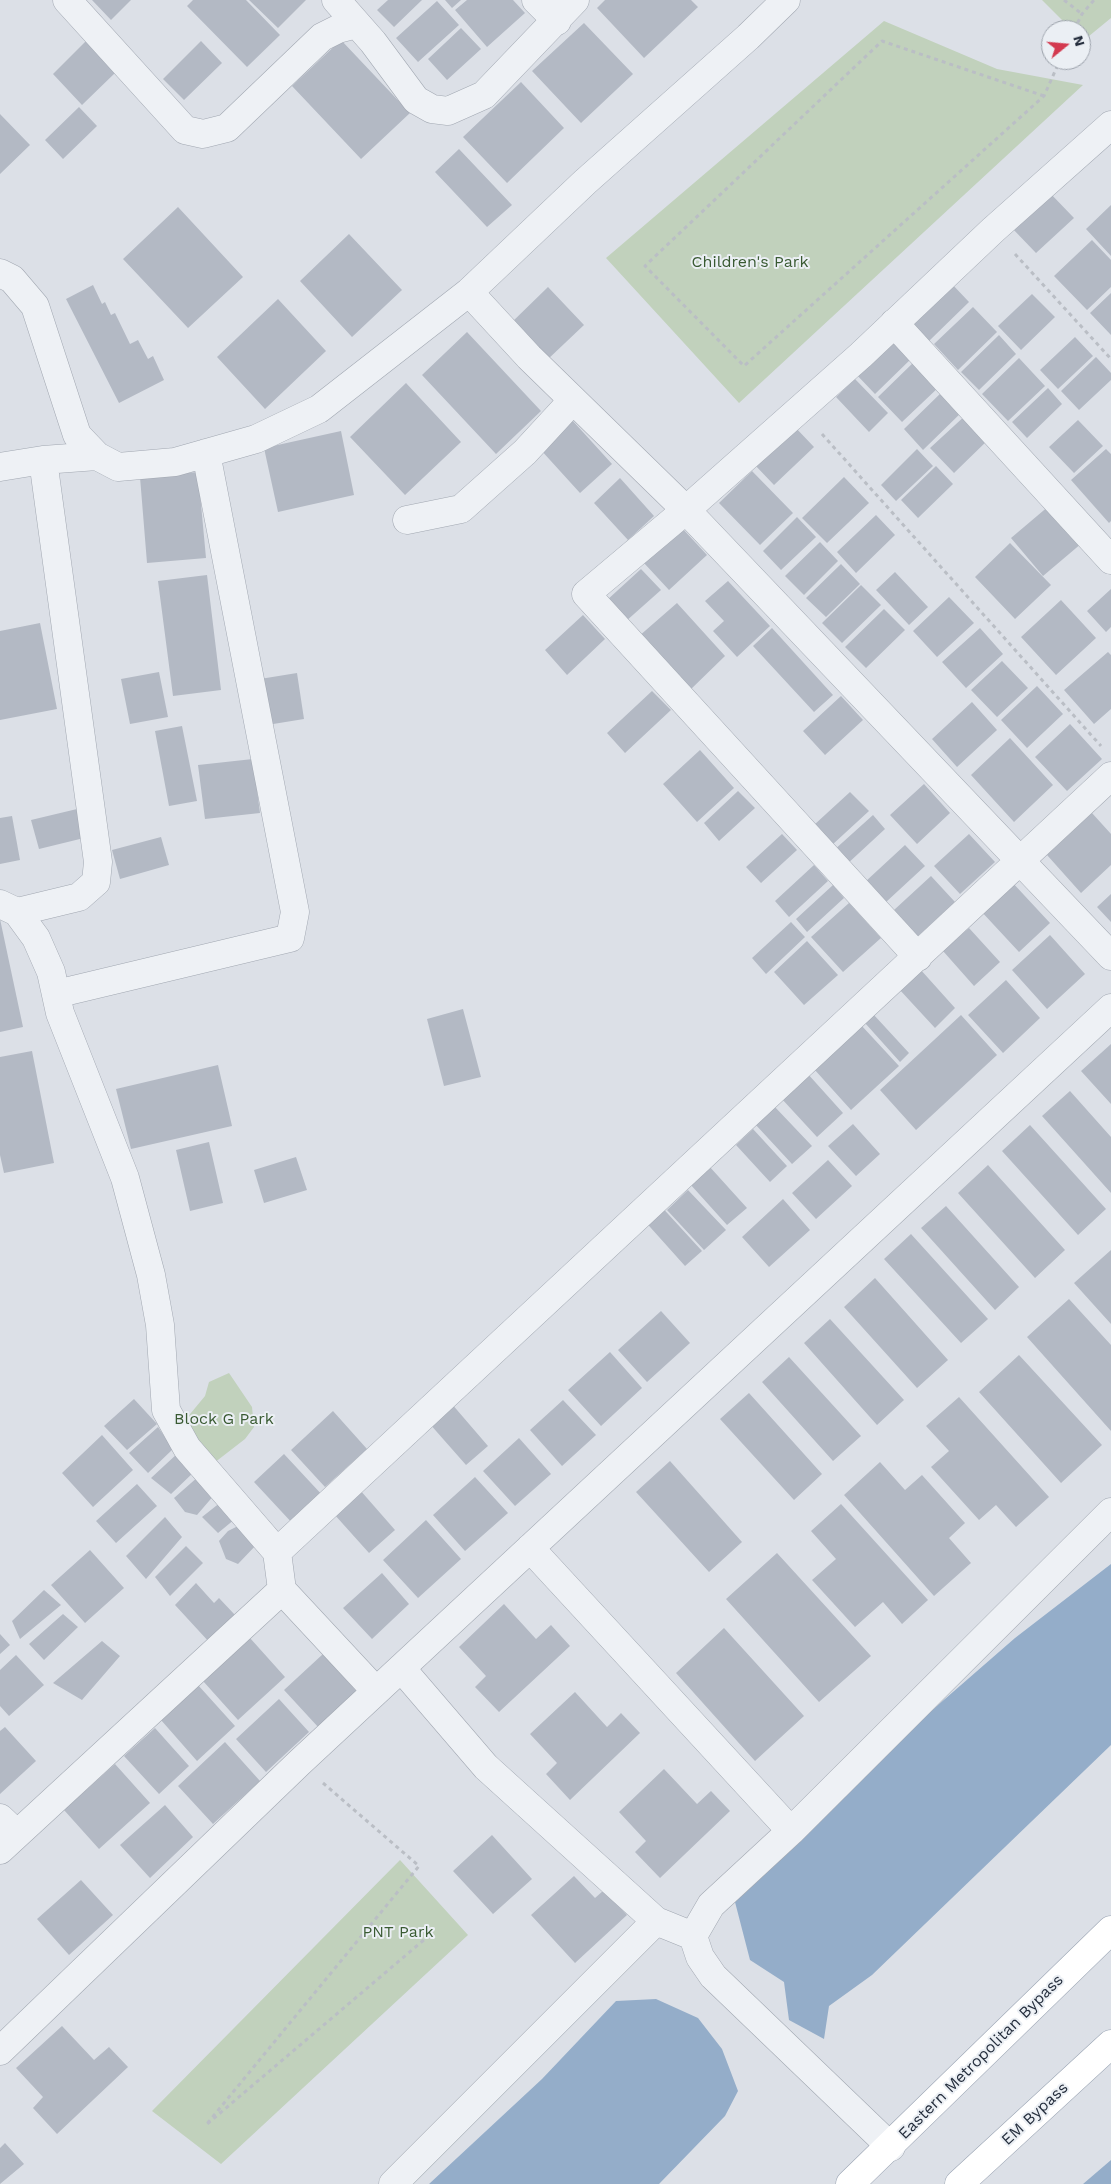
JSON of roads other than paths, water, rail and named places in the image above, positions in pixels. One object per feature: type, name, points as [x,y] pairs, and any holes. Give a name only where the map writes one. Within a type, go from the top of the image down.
[{"type":"main road","name":"Eastern Metropolitan Bypass","points":[[850,2184],[891,2147],[1111,1930]]},
{"type":"main road","name":"EM Bypass","points":[[959,2184],[1111,2044]]},
{"type":"street","points":[[67,0],[185,130],[203,134],[227,128],[322,37],[338,29],[358,24]]},
{"type":"street","points":[[336,0],[358,24],[416,100],[432,109],[448,111],[484,95],[557,21],[575,0]]},
{"type":"street","points":[[536,0],[557,21]]},
{"type":"street","points":[[0,273],[12,279],[35,306],[77,435],[97,456],[118,466],[175,462],[256,439],[319,409],[469,292],[585,182],[748,37],[786,0]]},
{"type":"street","points":[[918,957],[586,594],[686,510],[1111,125]]},
{"type":"street","points":[[469,292],[573,400],[686,510],[1111,956]]},
{"type":"street","points":[[894,323],[1111,560]]},
{"type":"street","points":[[408,520],[461,508],[525,452],[573,400]]},
{"type":"street","points":[[56,994],[290,938],[295,912],[206,453]]},
{"type":"street","points":[[0,467],[42,460],[97,456]]},
{"type":"street","points":[[9,908],[79,898],[96,882],[98,862],[42,460]]},
{"type":"street","points":[[278,1552],[1020,861],[1108,763]]},
{"type":"street","points":[[9,908],[36,938],[51,972],[60,1013],[125,1178],[151,1275],[160,1324],[166,1410],[186,1448],[278,1552],[282,1590],[376,1691]]},
{"type":"street","points":[[1,2048],[299,1763],[1111,1008]]},
{"type":"street","points":[[891,2147],[713,1976],[700,1957],[693,1936],[711,1904],[791,1832],[1111,1512]]},
{"type":"street","points":[[530,1548],[791,1832]]},
{"type":"street","points":[[6,1834],[282,1590]]},
{"type":"street","points":[[401,1668],[486,1767],[656,1922],[693,1936]]},
{"type":"street","points":[[393,2184],[656,1922]]},
{"type":"water","points":[[1111,1564],[1111,1745],[872,1975],[829,2006],[824,2039],[789,2020],[784,1982],[750,1960],[735,1902],[899,1739],[1015,1638]]},
{"type":"water","points":[[656,1999],[698,2018],[722,2049],[738,2091],[725,2116],[659,2184],[429,2184],[542,2079],[616,2001]]},
{"type":"water","points":[[1111,2160],[1111,2184],[1083,2184]]},
{"type":"park label","name":"Children's Park","points":[[750,262]]},
{"type":"park label","name":"Block G Park","points":[[224,1419]]},
{"type":"park label","name":"PNT Park","points":[[398,1932]]}]
